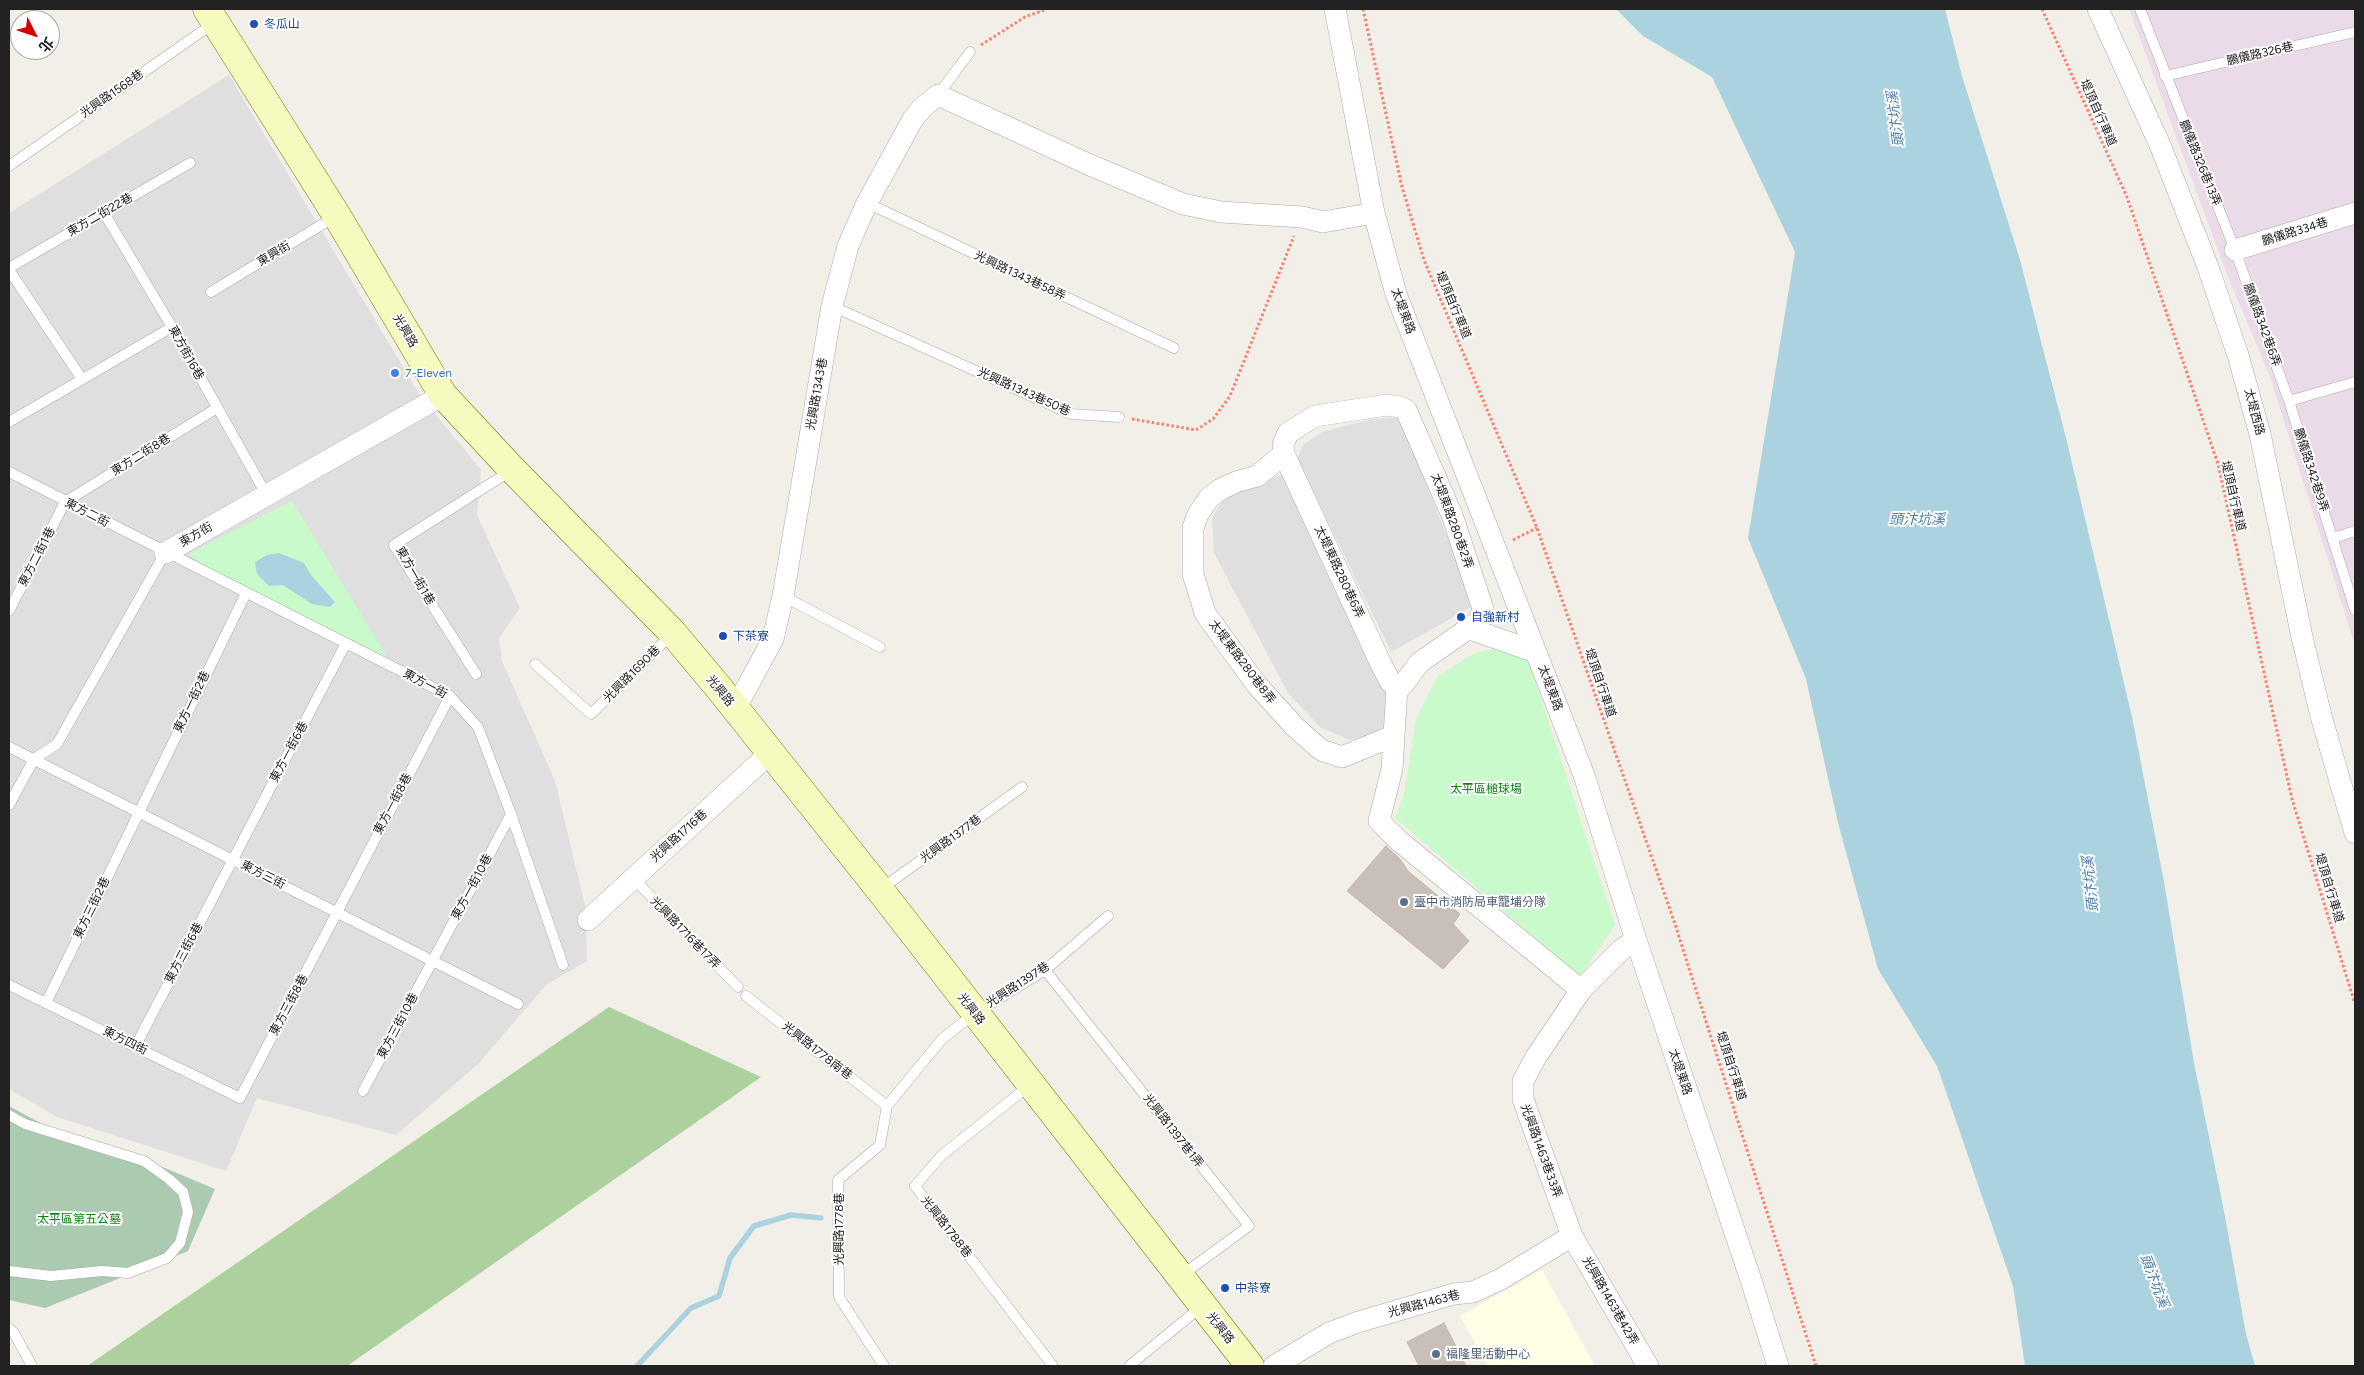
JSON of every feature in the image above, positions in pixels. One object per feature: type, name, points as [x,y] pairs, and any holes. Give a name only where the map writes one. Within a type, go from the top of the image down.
[{"type":"main road","name":"光興路","points":[[211,15],[337,216],[443,395],[510,467],[673,633],[880,890],[974,1014],[1181,1275],[1250,1366]]},
{"type":"street","name":"太堤東路","points":[[1334,9],[1374,213],[1396,294],[1496,548],[1527,649],[1584,775],[1636,940],[1748,1270],[1778,1366]]},
{"type":"street","name":"太堤西路","points":[[2098,9],[2160,145],[2208,267],[2238,355],[2260,434],[2304,645],[2321,716],[2355,833]]},
{"type":"street","points":[[938,95],[1183,204],[1221,212],[1302,217],[1322,222],[1374,213]]},
{"type":"street","name":"光興路1343巷","points":[[735,709],[773,639],[783,596],[832,306],[848,246],[867,203],[913,119],[923,107],[938,95]]},
{"type":"street","name":"鵬儀路334巷","points":[[2235,250],[2355,213]]},
{"type":"street","name":"東方街","points":[[165,553],[443,395]]},
{"type":"street","name":"太堤東路280巷2弄","points":[[1284,454],[1283,446],[1288,433],[1315,416],[1386,405],[1406,410],[1452,515],[1483,609],[1479,621],[1467,628]]},
{"type":"street","name":"太堤東路280巷8弄","points":[[1284,454],[1257,476],[1221,489],[1209,498],[1198,514],[1193,528],[1193,574],[1205,613],[1227,646],[1281,712],[1321,750],[1342,757],[1393,736]]},
{"type":"street","name":"太堤東路280巷6弄","points":[[1284,454],[1381,664],[1390,681],[1397,687]]},
{"type":"street","points":[[1527,649],[1467,628],[1419,663],[1402,686],[1397,687],[1392,769],[1379,821],[1405,846],[1581,990]]},
{"type":"street","name":"光興路1716巷","points":[[588,920],[770,753]]},
{"type":"street","name":"光興路1463巷33弄","points":[[1572,1236],[1523,1099],[1523,1081],[1536,1056],[1581,990],[1622,949],[1636,940]]},
{"type":"street","name":"光興路1463巷","points":[[1274,1366],[1329,1332],[1454,1294],[1473,1292],[1501,1279],[1572,1236]]},
{"type":"street","name":"光興路1463巷42弄","points":[[1572,1236],[1648,1366]]},
{"type":"lane","name":"鵬儀路326巷13弄","points":[[2140,9],[2235,250]]},
{"type":"lane","name":"光興路1568巷","points":[[9,166],[211,15]]},
{"type":"lane","name":"鵬儀路326巷","points":[[2165,76],[2355,32]]},
{"type":"lane","name":"光興路1343巷","points":[[938,95],[970,52]]},
{"type":"lane","name":"東方二街22巷","points":[[9,269],[190,163]]},
{"type":"lane","name":"光興路1343巷58弄","points":[[867,203],[1174,348]]},
{"type":"lane","name":"東方街16巷","points":[[104,213],[172,327],[266,494]]},
{"type":"lane","name":"東興街","points":[[211,292],[337,216]]},
{"type":"lane","name":"鵬儀路342巷6弄","points":[[2235,250],[2289,401]]},
{"type":"lane","points":[[9,269],[82,379]]},
{"type":"lane","name":"光興路1343巷50巷","points":[[832,306],[1071,414],[1119,416]]},
{"type":"lane","points":[[9,422],[172,327]]},
{"type":"lane","points":[[2289,401],[2355,382]]},
{"type":"lane","name":"鵬儀路342巷9弄","points":[[2289,401],[2355,610]]},
{"type":"lane","name":"東方二街8巷","points":[[65,502],[217,408]]},
{"type":"lane","name":"東方一街1巷","points":[[476,674],[394,545],[504,475],[510,467]]},
{"type":"lane","name":"東方二街","points":[[9,472],[165,553]]},
{"type":"lane","name":"東方二街1巷","points":[[9,612],[65,502]]},
{"type":"lane","points":[[2333,538],[2355,531]]},
{"type":"lane","name":"東方一街","points":[[165,553],[450,696],[478,727],[512,814],[563,965]]},
{"type":"lane","name":"東方街","points":[[34,759],[57,744],[165,553]]},
{"type":"lane","name":"東方一街2巷","points":[[139,812],[246,592]]},
{"type":"lane","points":[[783,596],[880,647]]},
{"type":"lane","name":"光興路1690巷","points":[[535,664],[591,714],[673,633]]},
{"type":"lane","name":"東方一街6巷","points":[[233,860],[346,643]]},
{"type":"lane","name":"東方一街8巷","points":[[337,912],[450,696]]},
{"type":"lane","name":"東方三街","points":[[9,747],[518,1004]]},
{"type":"lane","points":[[9,805],[34,759]]},
{"type":"lane","name":"光興路1377巷","points":[[880,890],[1022,787]]},
{"type":"lane","name":"東方三街2巷","points":[[46,1003],[139,812]]},
{"type":"lane","name":"東方一街10巷","points":[[433,961],[512,814]]},
{"type":"lane","name":"東方三街6巷","points":[[135,1047],[233,860]]},
{"type":"lane","name":"光興路1716巷17弄","points":[[633,878],[738,987]]},
{"type":"lane","name":"東方三街8巷","points":[[240,1098],[337,912]]},
{"type":"lane","name":"光興路1397巷","points":[[974,1014],[1045,970],[1108,916]]},
{"type":"lane","name":"東方三街10巷","points":[[363,1091],[433,961]]},
{"type":"lane","name":"光興路1397巷1弄","points":[[1045,970],[1249,1226],[1181,1275]]},
{"type":"lane","name":"東方四街","points":[[9,985],[240,1098]]},
{"type":"lane","name":"光興路1778南巷","points":[[746,996],[887,1106]]},
{"type":"lane","name":"光興路1778巷","points":[[884,1366],[839,1297],[838,1180],[880,1145],[887,1106],[942,1039],[974,1014]]},
{"type":"lane","name":"光興路1788巷","points":[[1030,1085],[942,1155],[915,1186],[1053,1366]]},
{"type":"lane","points":[[9,1115],[25,1124],[144,1161],[183,1192],[188,1212],[180,1243],[167,1258],[128,1273],[102,1271],[51,1276],[9,1271]]},
{"type":"lane","points":[[1129,1366],[1202,1305]]},
{"type":"lane","points":[[9,1328],[14,1333],[32,1366]]},
{"type":"path","points":[[970,52],[1025,16],[1047,9]]},
{"type":"path","name":"堤頂自行車道","points":[[1362,9],[1402,187],[1424,260],[1537,528],[1674,921],[1816,1366]]},
{"type":"path","name":"堤頂自行車道","points":[[2042,9],[2127,197],[2218,464],[2292,799],[2355,1004]]},
{"type":"path","points":[[1119,416],[1196,430],[1213,419],[1230,396],[1302,217]]},
{"type":"path","points":[[1496,548],[1537,528]]},
{"type":"shaded area","points":[[2129,9],[2355,9],[2355,645],[2270,377],[2226,272]]},
{"type":"shaded area","points":[[229,75],[419,394],[481,470],[477,515],[520,608],[499,638],[502,661],[555,781],[585,905],[587,961],[546,985],[478,1064],[396,1135],[257,1098],[226,1171],[57,1117],[9,1089],[9,213]]},
{"type":"shaded area","name":"自強新村","points":[[1399,417],[1475,605],[1391,652],[1297,458],[1304,444],[1322,432],[1372,419]]},
{"type":"shaded area","points":[[1283,474],[1399,710],[1380,732],[1350,740],[1321,728],[1288,693],[1214,553],[1212,518],[1224,498]]},
{"type":"shaded area","points":[[1542,1270],[1595,1366],[1488,1366],[1460,1316]]},
{"type":"green space","points":[[292,501],[392,665],[385,670],[202,564],[189,554]]},
{"type":"green space","name":"太平區槌球場","points":[[1511,646],[1528,659],[1615,925],[1580,976],[1395,818],[1404,794],[1416,719],[1437,677],[1476,652]]},
{"type":"green space","points":[[609,1007],[761,1077],[347,1366],[87,1366]]},
{"type":"green space","name":"太平區第五公墓","points":[[9,1106],[83,1146],[165,1168],[215,1189],[188,1251],[45,1308],[9,1300]]},
{"type":"water","name":"頭汴坑溪","points":[[1616,9],[1945,9],[1962,76],[2020,260],[2066,438],[2132,717],[2164,882],[2194,1063],[2224,1211],[2246,1334],[2255,1366],[2025,1366],[2013,1286],[1937,1066],[1878,969],[1838,823],[1806,679],[1748,538],[1795,252],[1712,77],[1643,36]]},
{"type":"water","points":[[279,553],[304,563],[311,575],[335,602],[330,607],[312,604],[283,585],[269,586],[257,574],[255,562],[267,555]]},
{"type":"building","name":"臺中市消防局車籠埔分隊","points":[[1386,846],[1400,859],[1408,871],[1460,914],[1453,924],[1469,941],[1443,969],[1347,891]]},
{"type":"building","name":"福隆里活動中心","points":[[1444,1323],[1466,1366],[1419,1366],[1407,1342]]},
{"type":"waterway","points":[[637,1366],[691,1308],[719,1296],[730,1258],[754,1226],[791,1215],[821,1218]]},
{"type":"place","name":"冬瓜山","points":[[254,24]]},
{"type":"place","name":"7-Eleven","points":[[395,373]]},
{"type":"place","name":"自強新村","points":[[1461,617]]},
{"type":"place","name":"下茶寮","points":[[723,636]]},
{"type":"place","name":"臺中市消防局車籠埔分隊","points":[[1404,902]]},
{"type":"place","name":"中茶寮","points":[[1225,1288]]},
{"type":"place","name":"福隆里活動中心","points":[[1436,1354]]}]
